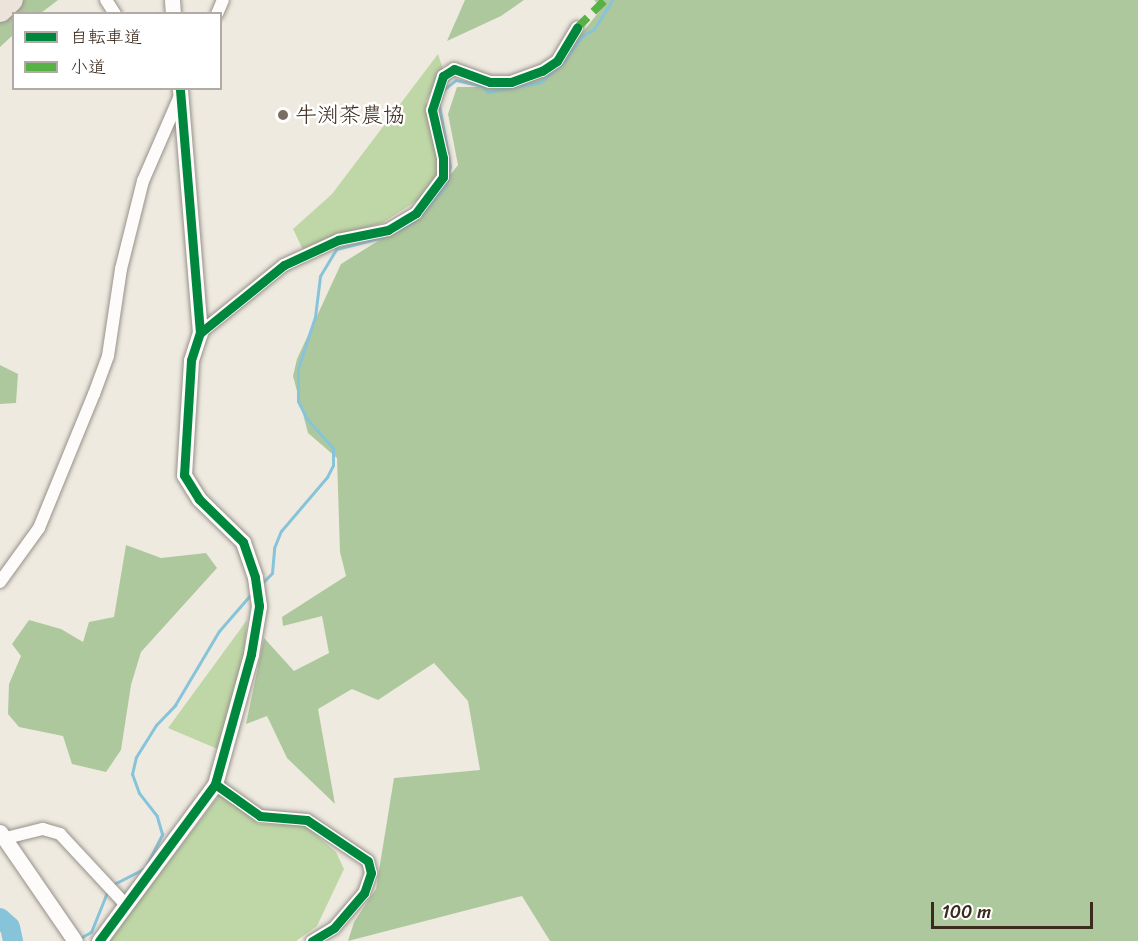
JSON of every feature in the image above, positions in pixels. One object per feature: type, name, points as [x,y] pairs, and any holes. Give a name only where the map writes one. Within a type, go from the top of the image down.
[{"type":"highway","points":[[0,11],[12,0]]},
{"type":"street","points":[[200,333],[284,265],[338,240],[388,230],[416,213],[442,177],[443,158],[432,110],[443,76],[454,69],[490,82],[511,82],[542,71],[557,61],[578,28]]},
{"type":"street","points":[[99,941],[215,784],[251,654],[259,606],[255,577],[243,542],[199,499],[184,475],[191,360],[200,333],[180,90]]},
{"type":"street","points":[[0,582],[39,528],[108,356],[121,268],[143,182],[180,90]]},
{"type":"street","points":[[215,784],[260,816],[307,820],[368,861],[371,873],[364,893],[334,928],[312,941]]},
{"type":"street","points":[[75,941],[3,835],[43,829],[60,834],[127,906]]},
{"type":"green space","points":[[24,0],[58,0],[42,12],[12,12],[12,36],[0,47],[0,22]]},
{"type":"green space","points":[[465,0],[524,0],[501,16],[447,41]]},
{"type":"green space","points":[[594,0],[1138,0],[1138,941],[550,941],[522,896],[348,941],[354,922],[376,889],[394,778],[480,770],[468,701],[434,663],[378,700],[352,689],[318,709],[335,804],[287,758],[267,716],[246,724],[264,638],[294,671],[329,653],[322,616],[283,626],[282,617],[346,576],[340,552],[337,458],[308,433],[293,376],[297,359],[341,264],[418,216],[458,165],[448,114],[457,87],[508,87],[550,73],[602,8]]},
{"type":"green space","points":[[438,54],[443,69],[426,101],[441,169],[418,200],[382,223],[344,234],[304,252],[293,229],[332,194]]},
{"type":"green space","points":[[0,365],[18,374],[16,403],[0,404]]},
{"type":"green space","points":[[126,545],[161,558],[206,553],[217,568],[141,652],[131,685],[121,750],[106,772],[72,764],[63,736],[19,727],[8,714],[9,684],[21,656],[12,644],[29,620],[61,629],[83,642],[89,622],[114,617]]},
{"type":"green space","points":[[247,620],[244,655],[220,750],[168,728]]},
{"type":"green space","points":[[220,794],[259,824],[304,825],[336,852],[344,869],[317,926],[296,941],[109,941]]},
{"type":"waterway","points":[[443,90],[456,80],[482,86],[488,92],[541,82],[564,61],[582,36],[594,29],[612,0]]},
{"type":"waterway","points":[[420,216],[446,185],[450,166],[439,105]]},
{"type":"waterway","points":[[395,232],[413,222]]},
{"type":"waterway","points":[[262,583],[272,573],[274,548],[281,531],[327,477],[333,465],[333,448],[307,419],[298,401],[298,368],[315,317],[320,276],[336,249],[384,237]]},
{"type":"waterway","points":[[147,864],[162,834],[157,816],[139,793],[132,774],[136,757],[156,725],[175,705],[219,631],[251,594]]},
{"type":"waterway","points":[[112,885],[143,869]]},
{"type":"waterway","points":[[80,938],[91,932],[108,890]]},
{"type":"waterway","points":[[0,918],[10,927],[13,941]]},
{"type":"marked path","points":[[577,28],[605,0]]},
{"type":"cycle path","points":[[200,333],[284,265],[338,240],[388,230],[416,213],[443,177],[443,158],[432,110],[443,76],[454,69],[490,82],[511,82],[542,71],[557,61],[577,28]]},
{"type":"cycle path","points":[[99,941],[215,784],[251,654],[259,606],[255,577],[243,542],[199,499],[184,475],[191,360],[200,333],[180,90]]},
{"type":"cycle path","points":[[215,784],[260,816],[307,820],[368,861],[371,873],[364,893],[334,928],[312,941]]},
{"type":"place","name":"牛渕茶農協","points":[[283,115]]}]
